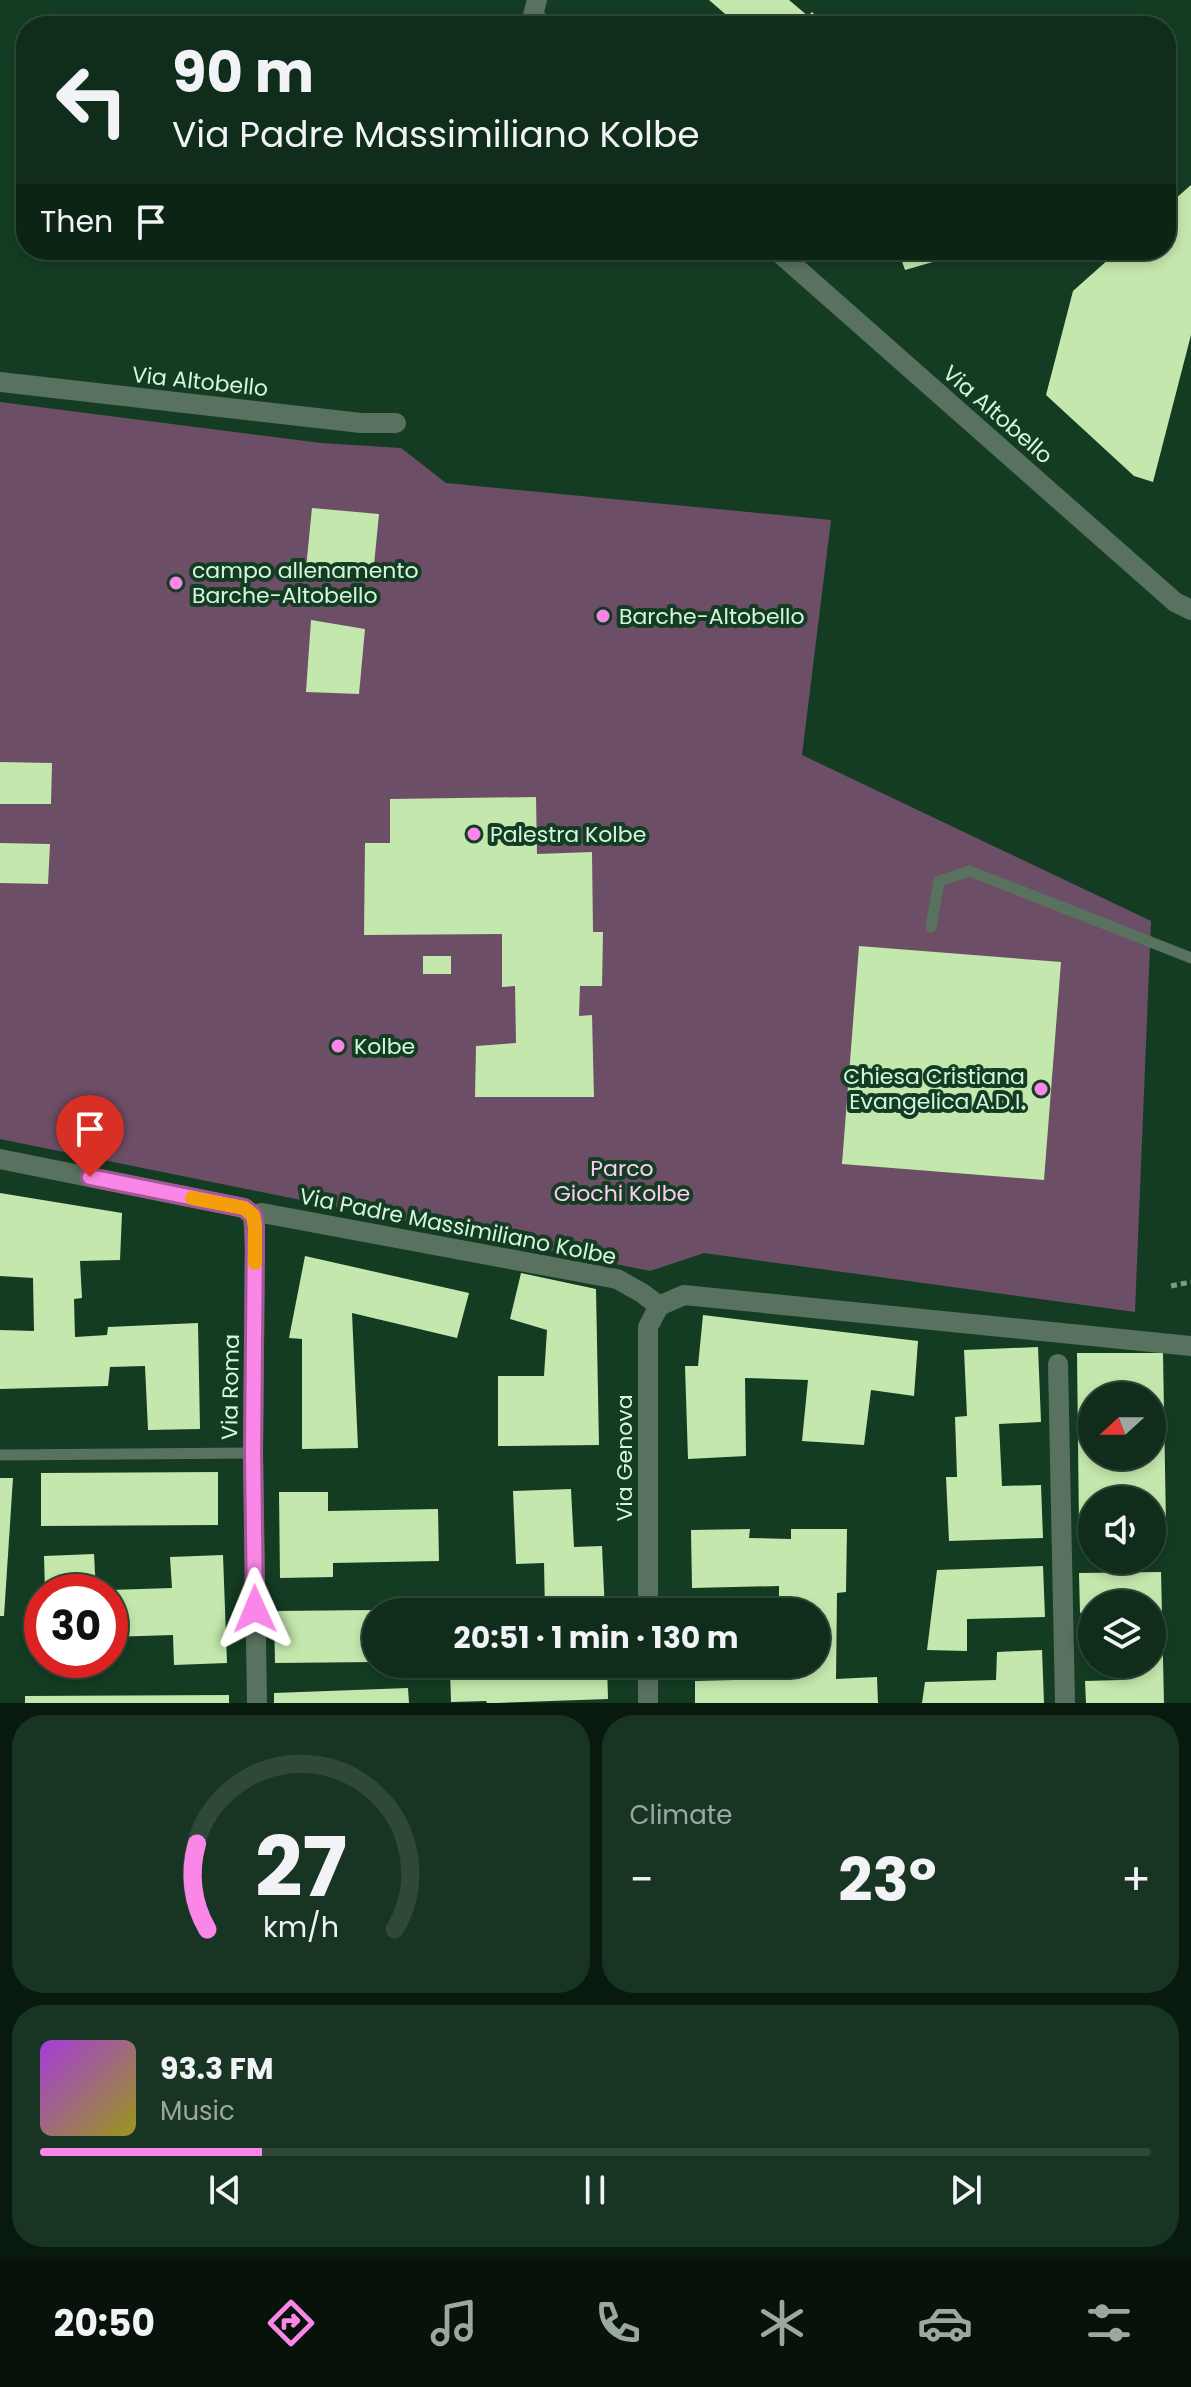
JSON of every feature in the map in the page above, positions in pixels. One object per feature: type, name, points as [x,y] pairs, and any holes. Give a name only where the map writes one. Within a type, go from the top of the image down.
[{"type":"street","name":"Via Altobello","points":[[787,260],[1175,602],[1191,610]]},
{"type":"street","name":"Via Altobello","points":[[0,382],[361,423],[396,423]]},
{"type":"street","name":"Via Padre Massimiliano Kolbe","points":[[0,1159],[244,1208],[253,1215],[262,1213],[617,1279],[659,1306]]},
{"type":"street","name":"Via Roma","points":[[253,1215],[257,1703]]},
{"type":"street","points":[[659,1306],[684,1295],[1191,1346]]},
{"type":"street","name":"Via Genova","points":[[648,1598],[648,1327],[659,1306]]},
{"type":"street","points":[[1058,1364],[1065,1703]]},
{"type":"street","points":[[648,1678],[648,1703]]},
{"type":"lane","points":[[931,927],[939,881],[970,871],[1191,958]]},
{"type":"lane","points":[[0,1455],[253,1453]]},
{"type":"path","points":[[1171,1286],[1191,1282]]},
{"type":"green space","name":"Parco Giochi Kolbe","points":[[0,402],[321,443],[401,448],[446,483],[831,520],[802,755],[1151,921],[1135,1312],[704,1253],[650,1271],[0,1139]]},
{"type":"building","points":[[709,0],[789,0],[808,16],[727,16]]},
{"type":"building","points":[[1191,185],[1191,335],[1153,482],[1134,476],[1046,395],[1073,291],[1108,260],[1176,260],[1176,198]]},
{"type":"building","points":[[902,260],[940,260],[905,270]]},
{"type":"building","points":[[312,508],[379,514],[373,575],[306,568]]},
{"type":"building","points":[[311,620],[365,629],[359,694],[306,692]]},
{"type":"building","points":[[0,762],[52,763],[51,804],[0,804]]},
{"type":"building","points":[[536,797],[537,854],[592,852],[593,932],[603,932],[602,986],[580,986],[579,1016],[592,1015],[594,1097],[475,1097],[476,1046],[516,1043],[515,986],[502,987],[502,934],[364,935],[365,843],[390,843],[390,799]]},
{"type":"building","points":[[0,843],[50,844],[48,884],[0,883]]},
{"type":"building","points":[[859,946],[1061,962],[1044,1180],[842,1164]]},
{"type":"building","points":[[423,956],[451,956],[451,974],[423,974]]},
{"type":"building","points":[[0,1193],[122,1213],[120,1260],[80,1261],[82,1298],[74,1299],[75,1337],[107,1335],[108,1327],[198,1323],[200,1429],[148,1430],[145,1366],[110,1367],[108,1386],[0,1389],[0,1330],[34,1331],[33,1278],[0,1276]]},
{"type":"building","points":[[305,1256],[469,1293],[457,1338],[352,1313],[358,1448],[302,1449],[302,1339],[289,1338]]},
{"type":"building","points":[[521,1273],[596,1289],[599,1445],[498,1446],[498,1376],[544,1376],[547,1330],[510,1319]]},
{"type":"building","points":[[703,1315],[918,1341],[914,1396],[871,1390],[864,1445],[802,1441],[808,1380],[745,1378],[746,1456],[688,1459],[685,1366],[698,1366]]},
{"type":"building","points":[[1038,1347],[1041,1422],[999,1424],[1002,1486],[1041,1485],[1043,1538],[949,1541],[946,1477],[957,1477],[955,1417],[967,1416],[964,1350]]},
{"type":"building","points":[[1077,1353],[1163,1353],[1164,1382],[1078,1382],[1078,1440]]},
{"type":"building","points":[[1078,1470],[1165,1470],[1165,1486],[1079,1486]]},
{"type":"building","points":[[218,1472],[218,1525],[41,1526],[41,1473]]},
{"type":"building","points":[[0,1478],[13,1478],[4,1616],[0,1616]]},
{"type":"building","points":[[571,1489],[574,1547],[602,1546],[604,1598],[545,1598],[544,1563],[516,1564],[513,1491]]},
{"type":"building","points":[[279,1492],[328,1492],[328,1511],[438,1509],[439,1561],[333,1563],[333,1577],[280,1578]]},
{"type":"building","points":[[750,1529],[749,1538],[791,1539],[791,1529],[847,1529],[846,1592],[837,1593],[836,1679],[877,1677],[878,1703],[695,1703],[695,1681],[830,1678],[830,1598],[779,1598],[779,1586],[692,1588],[691,1530]]},
{"type":"building","points":[[94,1554],[95,1574],[44,1574],[44,1556]]},
{"type":"building","points":[[223,1555],[227,1663],[174,1665],[173,1635],[128,1636],[128,1589],[172,1588],[170,1557]]},
{"type":"building","points":[[1043,1566],[1045,1617],[967,1619],[967,1651],[927,1650],[937,1570]]},
{"type":"building","points":[[1079,1574],[1161,1574],[1161,1590],[1079,1590]]},
{"type":"building","points":[[362,1610],[362,1662],[275,1663],[274,1611]]},
{"type":"building","points":[[1042,1650],[1044,1703],[922,1703],[925,1682],[996,1680],[997,1652]]},
{"type":"building","points":[[450,1678],[607,1678],[608,1699],[451,1702]]},
{"type":"building","points":[[1163,1678],[1164,1703],[1086,1703],[1085,1681]]},
{"type":"building","points":[[408,1688],[409,1703],[274,1703],[274,1693]]},
{"type":"building","points":[[229,1695],[229,1703],[25,1703],[25,1696]]},
{"type":"slow traffic","points":[[192,1198],[244,1208],[253,1215],[255,1263]]},
{"type":"place","name":"campo allenamento Barche-Altobello","points":[[176,583]]},
{"type":"place","name":"Barche-Altobello","points":[[603,616]]},
{"type":"place","name":"Palestra Kolbe","points":[[474,834]]},
{"type":"place","name":"Kolbe","points":[[338,1046]]},
{"type":"place","name":"Chiesa Cristiana Evangelica A.D.I.","points":[[1041,1089]]},
{"type":"route","points":[[90,1177],[244,1208],[253,1215],[255,1609]]}]
